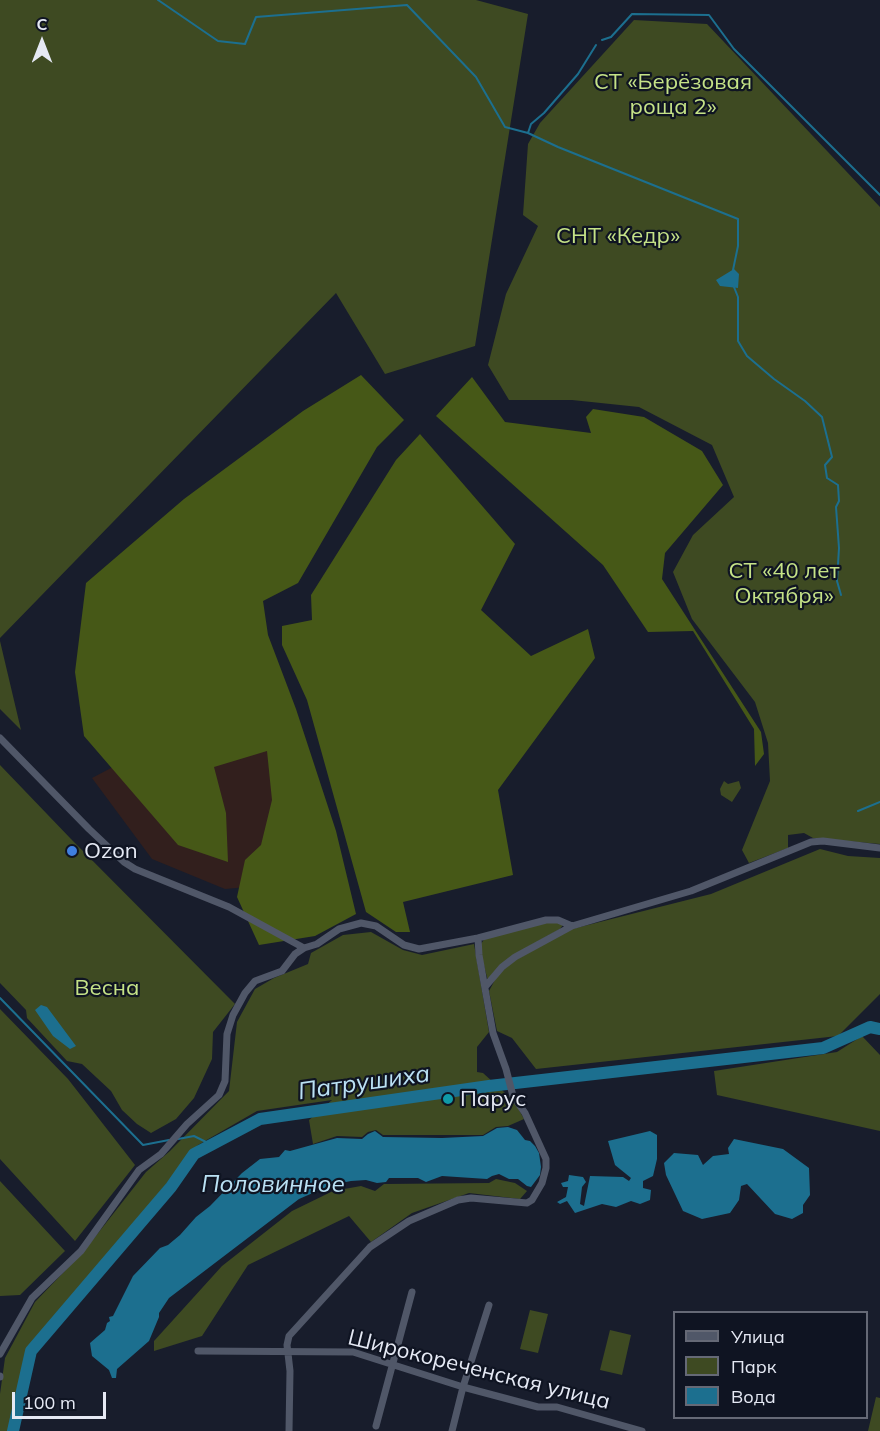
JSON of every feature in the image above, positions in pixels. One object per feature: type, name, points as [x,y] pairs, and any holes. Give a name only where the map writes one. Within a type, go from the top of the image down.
[{"type":"street","points":[[0,738],[124,862],[135,869],[229,907],[304,948]]},
{"type":"street","points":[[485,987],[514,957],[572,926],[691,891],[811,842],[823,841],[880,848]]},
{"type":"street","points":[[0,1354],[32,1298],[81,1251],[139,1170],[160,1154],[219,1095],[225,1081],[227,1034],[233,1015],[245,993],[255,981],[282,971],[295,954],[304,948],[317,944],[339,929],[361,923],[376,926],[404,945],[419,949],[478,938],[546,920],[558,920],[572,926]]},
{"type":"street","points":[[289,1431],[290,1371],[287,1350],[289,1336],[370,1247],[409,1221],[458,1200],[471,1198],[527,1203],[532,1200],[542,1183],[546,1159],[512,1091],[493,1033],[478,938]]},
{"type":"street","points":[[376,1426],[412,1292]]},
{"type":"street","points":[[452,1431],[463,1387],[489,1305]]},
{"type":"street","name":"Широкореченская улица","points":[[198,1350],[353,1352],[463,1387],[538,1407],[557,1407],[642,1431]]},
{"type":"shaded area","points":[[270,745],[285,814],[259,886],[225,889],[152,859],[92,778],[113,767]]},
{"type":"green space","points":[[0,0],[476,0],[528,14],[475,346],[385,374],[336,293],[0,638]]},
{"type":"green space","points":[[634,20],[707,24],[880,207],[880,844],[813,838],[804,833],[788,835],[788,848],[749,863],[742,850],[770,781],[768,743],[755,702],[692,619],[673,572],[693,535],[734,497],[712,445],[639,407],[572,400],[509,400],[488,365],[506,294],[538,226],[523,215],[528,144],[540,123]]},
{"type":"green space","points":[[361,375],[404,420],[377,447],[298,583],[263,601],[268,635],[296,709],[336,831],[356,914],[315,936],[259,945],[237,897],[245,860],[261,845],[272,800],[267,751],[214,767],[226,813],[228,862],[178,845],[84,736],[75,672],[86,583],[184,499],[303,411]]},
{"type":"green space","points":[[472,377],[505,422],[591,433],[586,417],[593,409],[644,417],[702,451],[723,485],[665,553],[662,579],[761,732],[764,754],[755,766],[754,729],[693,631],[648,632],[603,565],[436,416]]},
{"type":"green space","points":[[420,434],[515,544],[481,610],[531,656],[588,629],[595,658],[498,790],[513,875],[403,902],[410,932],[396,932],[366,912],[307,700],[282,645],[282,626],[312,620],[311,595],[396,460]]},
{"type":"green space","points":[[0,641],[21,730],[0,709]]},
{"type":"green space","name":"Весна","points":[[0,765],[235,1004],[213,1032],[212,1059],[194,1098],[176,1119],[151,1133],[122,1110],[111,1091],[82,1064],[67,1061],[27,1018],[26,1010],[0,983]]},
{"type":"green space","points":[[724,781],[728,784],[739,781],[741,788],[732,802],[721,795],[720,789]]},
{"type":"green space","points":[[820,849],[848,856],[880,858],[880,994],[838,1036],[536,1069],[512,1038],[497,1031],[489,991],[497,976],[512,962],[568,930],[711,894]]},
{"type":"green space","points":[[549,922],[558,922],[563,925],[560,929],[512,956],[488,981],[481,954],[481,944],[485,938]]},
{"type":"green space","points":[[371,932],[403,950],[422,955],[474,944],[489,1032],[477,1047],[477,1072],[483,1073],[514,1101],[524,1119],[508,1126],[496,1127],[483,1135],[383,1135],[376,1130],[362,1137],[337,1136],[313,1144],[309,1120],[332,1100],[257,1111],[198,1145],[27,1349],[10,1431],[0,1431],[0,1394],[5,1358],[35,1302],[84,1251],[146,1172],[229,1091],[237,1022],[255,989],[274,978],[308,964],[311,953],[343,935]]},
{"type":"green space","points":[[0,1009],[68,1079],[135,1165],[75,1241],[0,1159]]},
{"type":"green space","points":[[862,1036],[880,1055],[880,1131],[717,1095],[714,1071],[837,1052]]},
{"type":"green space","points":[[496,1179],[515,1183],[527,1191],[520,1199],[469,1193],[412,1213],[371,1242],[349,1216],[248,1265],[202,1336],[154,1351],[154,1341],[222,1266],[292,1211],[333,1191],[361,1186],[375,1191],[384,1184],[489,1183]]},
{"type":"green space","points":[[0,1181],[65,1251],[20,1295],[0,1296]]},
{"type":"green space","points":[[530,1310],[548,1314],[538,1353],[520,1349]]},
{"type":"green space","points":[[610,1330],[631,1335],[622,1375],[600,1370]]},
{"type":"green space","points":[[876,1397],[880,1398],[880,1431],[868,1431]]},
{"type":"water","points":[[734,269],[739,274],[738,288],[720,286],[716,280]]},
{"type":"water","points":[[41,1005],[47,1007],[76,1046],[70,1049],[53,1036],[35,1010]]},
{"type":"water","name":"Половинное","points":[[508,1127],[517,1130],[525,1140],[535,1146],[539,1153],[540,1175],[531,1187],[518,1179],[509,1179],[499,1174],[487,1179],[442,1176],[426,1182],[418,1178],[389,1178],[386,1182],[377,1183],[366,1180],[331,1185],[299,1199],[169,1298],[159,1313],[149,1341],[117,1369],[116,1378],[112,1378],[109,1370],[92,1356],[90,1343],[105,1330],[110,1321],[109,1317],[113,1316],[133,1276],[160,1248],[168,1245],[180,1235],[242,1173],[260,1159],[279,1157],[285,1150],[290,1151],[337,1138],[362,1139],[375,1131],[383,1137],[442,1138],[483,1136],[497,1128]]},
{"type":"water","points":[[650,1131],[657,1135],[657,1159],[653,1176],[643,1181],[643,1188],[651,1190],[650,1200],[640,1204],[631,1201],[616,1207],[602,1204],[575,1213],[567,1201],[560,1204],[557,1202],[566,1197],[568,1187],[563,1187],[561,1183],[568,1181],[569,1175],[583,1177],[586,1182],[582,1187],[580,1204],[584,1206],[590,1176],[623,1177],[629,1181],[631,1178],[615,1165],[608,1141]]},
{"type":"water","points":[[734,1139],[783,1149],[809,1168],[810,1195],[803,1205],[803,1213],[792,1219],[775,1214],[747,1184],[741,1186],[739,1200],[730,1213],[702,1219],[683,1211],[666,1175],[664,1163],[674,1153],[698,1155],[703,1165],[713,1156],[729,1154],[728,1148]]},
{"type":"waterway","points":[[158,0],[218,41],[245,44],[256,17],[407,5],[476,77],[505,127],[528,133],[738,219],[738,246],[733,270]]},
{"type":"waterway","points":[[602,40],[611,37],[632,14],[709,15],[734,49],[880,195]]},
{"type":"waterway","points":[[528,133],[531,124],[544,113],[578,74],[596,45]]},
{"type":"waterway","points":[[734,287],[738,297],[738,341],[747,356],[822,417],[832,457],[825,465],[827,478],[838,485],[837,581],[841,595]]},
{"type":"waterway","points":[[858,811],[880,802]]},
{"type":"waterway","points":[[0,998],[143,1145],[169,1140]]},
{"type":"waterway","name":"Патрушиха","points":[[13,1431],[31,1351],[171,1187],[194,1154],[260,1119],[489,1086],[823,1048],[870,1027],[880,1029]]},
{"type":"waterway","points":[[178,1139],[194,1136],[212,1145]]},
{"type":"place","name":"Ozon","points":[[72,851]]},
{"type":"place","name":"Парус","points":[[448,1099]]},
{"type":"park label","name":"СТ «Берёзовая роща 2»","points":[[673,94]]},
{"type":"park label","name":"СНТ «Кедр»","points":[[618,236]]},
{"type":"park label","name":"СТ «40 лет Октября»","points":[[784,584]]}]
